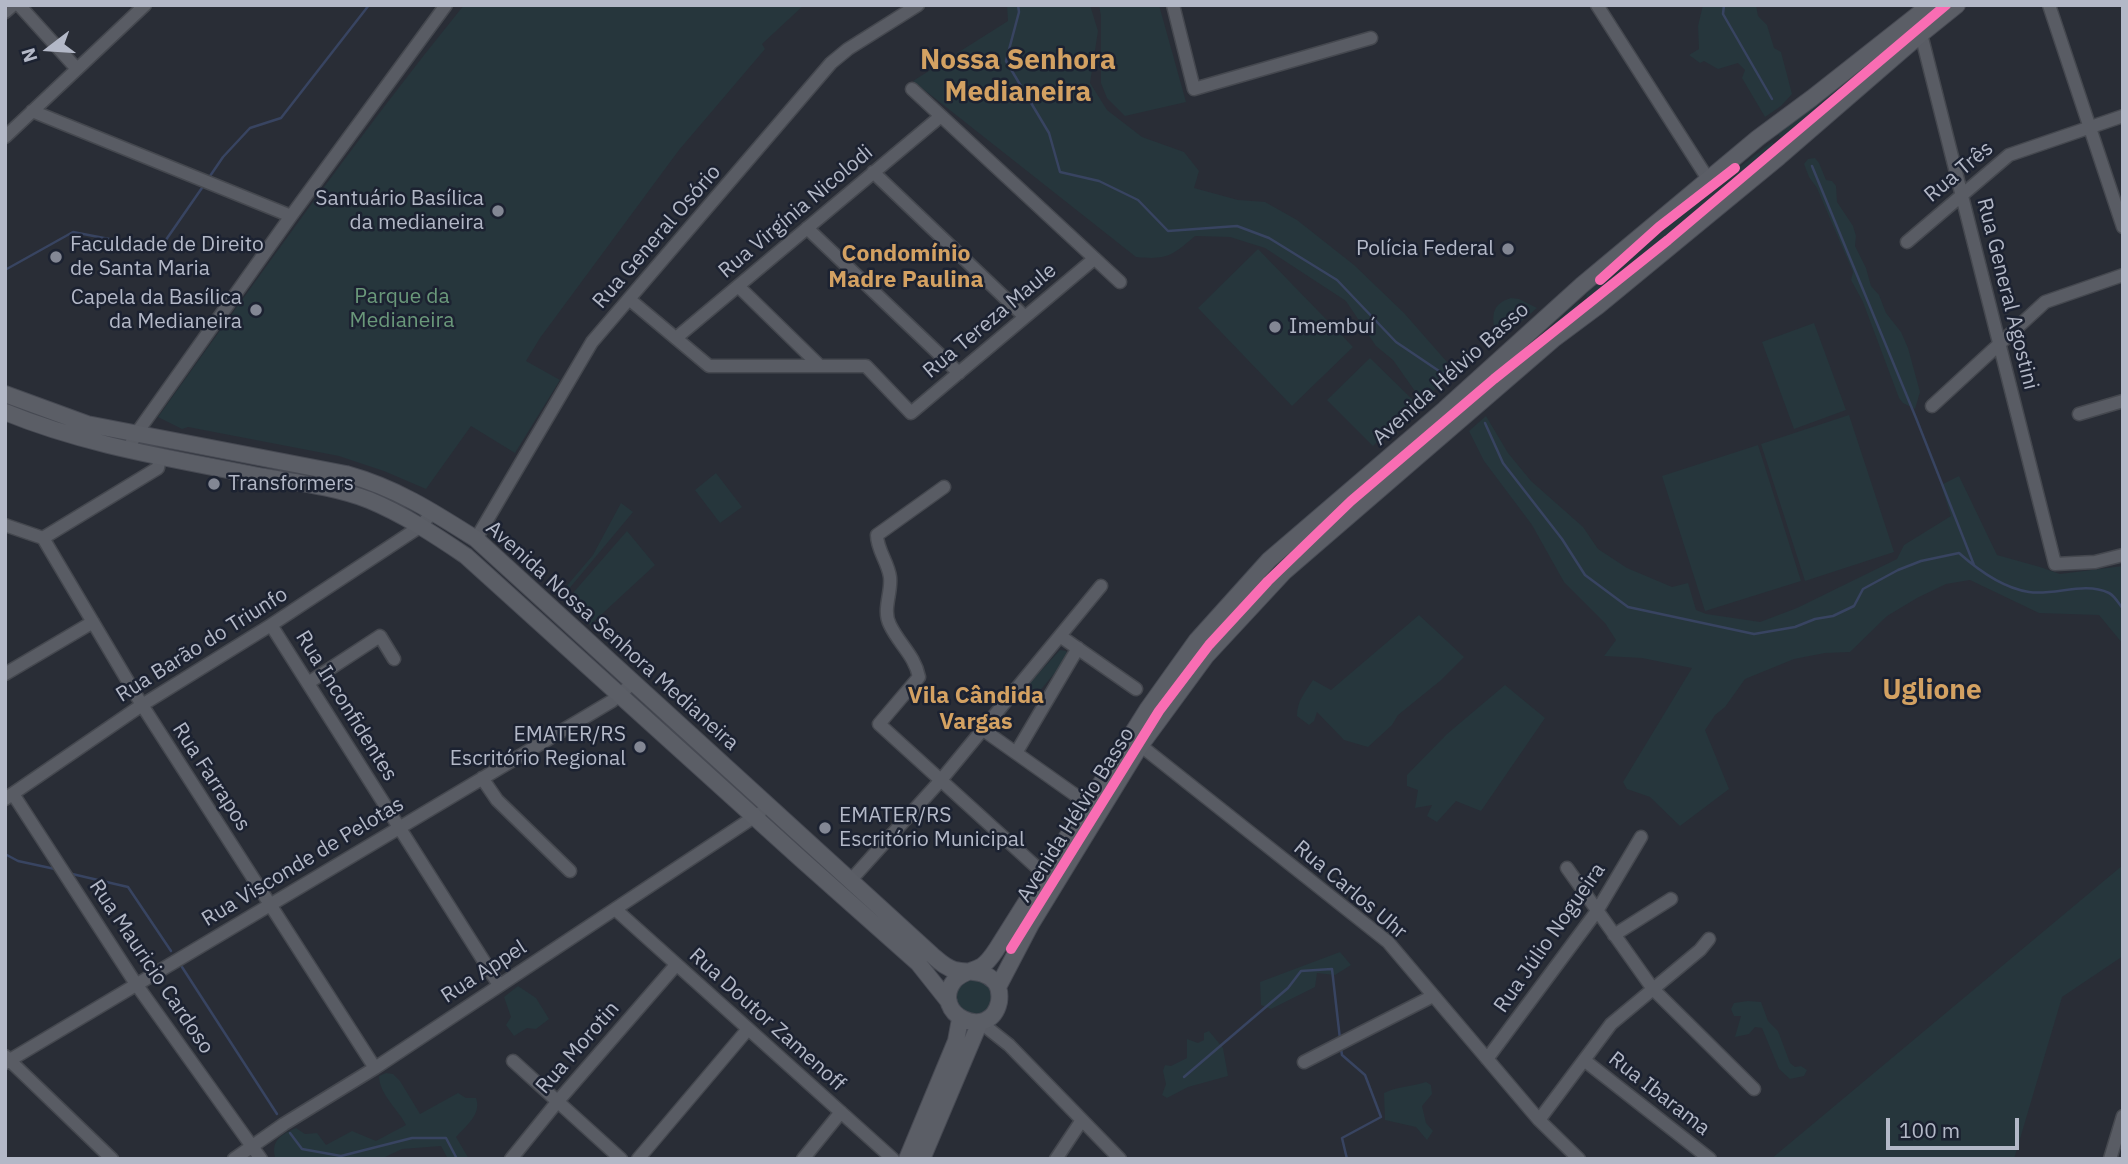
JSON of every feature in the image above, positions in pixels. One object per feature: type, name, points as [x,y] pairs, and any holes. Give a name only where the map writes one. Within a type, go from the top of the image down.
[{"type":"main road","name":"Avenida Hélvio Basso","points":[[998,987],[1135,741],[1197,640],[1269,560],[1445,410],[1582,285],[1758,138],[1930,5]]},
{"type":"main road","name":"Avenida Hélvio Basso","points":[[970,971],[988,961],[996,950],[1087,804],[1135,741],[1206,656],[1284,572],[1555,338],[1598,306],[1779,157],[1957,5]]},
{"type":"main road","points":[[1758,138],[1777,140],[1779,157]]},
{"type":"main road","points":[[1582,285],[1583,300],[1598,306]]},
{"type":"main road","name":"Avenida Nossa Senhora Medianeira","points":[[5,394],[87,424],[346,474],[373,482],[433,511],[476,539],[768,806],[918,962],[949,1002]]},
{"type":"main road","name":"Avenida Nossa Senhora Medianeira","points":[[5,412],[80,439],[344,492],[369,500],[421,526],[466,556],[755,817],[943,964],[953,970],[970,971]]},
{"type":"main road","points":[[466,556],[476,539]]},
{"type":"main road","points":[[970,971],[987,975],[998,987],[998,1006],[992,1015],[980,1022],[960,1019],[949,1002],[949,991],[954,981],[970,971]]},
{"type":"main road","points":[[907,1159],[956,1041],[960,1019]]},
{"type":"main road","points":[[922,1159],[980,1022]]},
{"type":"street","points":[[5,12],[13,5]]},
{"type":"street","points":[[19,5],[77,69]]},
{"type":"street","points":[[5,137],[145,5]]},
{"type":"street","points":[[128,450],[136,434],[291,216],[446,5]]},
{"type":"street","name":"Rua General Osório","points":[[476,539],[592,342],[831,63],[848,49],[918,5]]},
{"type":"street","points":[[1172,5],[1194,89],[1371,38]]},
{"type":"street","points":[[1598,5],[1709,179]]},
{"type":"street","points":[[2049,5],[2123,227]]},
{"type":"street","name":"Rua General Agostini","points":[[1921,34],[2055,564],[2095,562],[2123,555]]},
{"type":"street","points":[[912,89],[1120,282]]},
{"type":"street","points":[[32,111],[291,216]]},
{"type":"street","name":"Rua Virgínia Nicolodi","points":[[676,338],[940,116]]},
{"type":"street","name":"Rua Três","points":[[1907,242],[2009,155],[2123,117]]},
{"type":"street","points":[[873,173],[1024,317]]},
{"type":"street","points":[[807,228],[959,373]]},
{"type":"street","name":"Rua Tereza Maule","points":[[820,366],[866,366],[911,413],[1094,259]]},
{"type":"street","points":[[1931,406],[2045,302],[2123,275]]},
{"type":"street","points":[[738,286],[820,366]]},
{"type":"street","points":[[629,299],[709,366],[820,366]]},
{"type":"street","points":[[2079,414],[2123,401]]},
{"type":"street","points":[[5,525],[43,538],[158,468],[160,457]]},
{"type":"street","points":[[944,487],[877,535],[877,544],[890,577],[887,613],[889,624],[916,665],[919,677],[879,724],[1044,873]]},
{"type":"street","name":"Rua Barão do Triunfo","points":[[9,796],[142,705],[271,625],[421,526],[433,511]]},
{"type":"street","name":"Rua Farrapos","points":[[43,538],[142,705],[375,1068]]},
{"type":"street","points":[[845,887],[941,780],[1101,586]]},
{"type":"street","points":[[5,674],[93,622]]},
{"type":"street","name":"Rua Inconfidentes","points":[[271,625],[499,985]]},
{"type":"street","points":[[308,683],[380,636],[394,659]]},
{"type":"street","points":[[1060,636],[1136,689]]},
{"type":"street","points":[[1016,753],[1078,648]]},
{"type":"street","name":"Rua Visconde de Pelotas","points":[[7,1060],[612,701],[634,682]]},
{"type":"street","points":[[982,729],[1087,804]]},
{"type":"street","name":"Rua Carlos Uhr","points":[[1135,741],[1388,942],[1539,1120],[1579,1159]]},
{"type":"street","points":[[482,778],[496,800],[570,871]]},
{"type":"street","name":"Rua Mauricio Cardoso","points":[[9,796],[136,984],[261,1159]]},
{"type":"street","name":"Rua Appel","points":[[233,1159],[375,1068],[768,806]]},
{"type":"street","name":"Rua Júlio Nogueira","points":[[1487,1059],[1597,911],[1642,837]]},
{"type":"street","points":[[1567,868],[1653,989],[1754,1089]]},
{"type":"street","points":[[1614,935],[1671,899]]},
{"type":"street","name":"Rua Doutor Zamenoff","points":[[615,909],[893,1159]]},
{"type":"street","points":[[1539,1120],[1611,1024],[1700,950],[1709,939]]},
{"type":"street","name":"Rua Morotin","points":[[511,1159],[676,965]]},
{"type":"street","points":[[1304,1062],[1433,996]]},
{"type":"street","points":[[998,1006],[997,1016],[1009,1045]]},
{"type":"street","points":[[980,1022],[1009,1045],[1120,1159]]},
{"type":"street","points":[[638,1159],[748,1029]]},
{"type":"street","points":[[7,1060],[113,1159]]},
{"type":"street","name":"Rua Ibarama","points":[[1584,1060],[1710,1159]]},
{"type":"street","points":[[513,1061],[621,1159]]},
{"type":"street","points":[[803,1159],[841,1112]]},
{"type":"street","points":[[2110,1159],[2123,1116]]},
{"type":"street","points":[[1056,1159],[1082,1120]]},
{"type":"green space","name":"Parque da Medianeira","points":[[464,5],[804,5],[762,44],[765,49],[679,150],[540,338],[526,361],[560,380],[515,453],[471,426],[426,489],[339,456],[188,427],[182,429],[158,417],[346,157]]},
{"type":"green space","points":[[1007,5],[1090,5],[1098,31],[1090,83],[1107,110],[1142,137],[1184,152],[1199,171],[1194,188],[1238,200],[1265,202],[1297,220],[1354,265],[1404,313],[1454,370],[1429,395],[1417,394],[1393,360],[1376,346],[1346,301],[1265,248],[1230,237],[1195,236],[1168,255],[1155,258],[1136,257],[913,81],[1008,21]]},
{"type":"green space","points":[[1099,5],[1159,5],[1186,102],[1125,116],[1107,98],[1101,83]]},
{"type":"green space","points":[[1703,5],[1756,5],[1758,16],[1767,25],[1774,48],[1781,52],[1792,94],[1765,117],[1742,78],[1745,70],[1738,63],[1718,69],[1704,61],[1700,63],[1689,55],[1699,49],[1698,26]]},
{"type":"green space","points":[[1939,5],[1943,5],[1782,139],[1778,134]]},
{"type":"green space","points":[[1772,142],[1775,145],[1773,148],[1668,239],[1587,299],[1586,294],[1660,229]]},
{"type":"green space","points":[[1815,158],[1826,180],[1832,181],[1836,186],[1837,202],[1853,226],[1855,246],[1871,286],[1879,295],[1886,313],[1901,332],[1908,348],[1920,392],[1915,409],[1899,398],[1863,302],[1851,280],[1853,272],[1817,188],[1809,177],[1804,164],[1808,159]]},
{"type":"green space","name":"Imembuí","points":[[1258,249],[1353,347],[1292,406],[1198,308]]},
{"type":"green space","points":[[1511,298],[1537,308],[1497,342],[1493,321],[1495,310],[1503,301]]},
{"type":"green space","points":[[1578,302],[1582,306],[1350,501],[1296,552],[1158,710],[1156,709],[1200,650],[1248,595],[1300,543],[1354,493]]},
{"type":"green space","points":[[1814,323],[1846,410],[1794,429],[1762,342]]},
{"type":"green space","points":[[1370,358],[1416,403],[1373,446],[1327,400]]},
{"type":"green space","points":[[1849,415],[1894,552],[1805,581],[1761,444]]},
{"type":"green space","points":[[1486,416],[1508,453],[1531,481],[1583,527],[1598,549],[1627,568],[1672,587],[1688,583],[1696,610],[1706,614],[1760,622],[1797,608],[1897,559],[1904,545],[1951,516],[1941,485],[1959,476],[1997,555],[2060,574],[2123,566],[2123,644],[2099,615],[2039,613],[1970,580],[1946,584],[1887,616],[1850,652],[1825,653],[1794,659],[1745,679],[1705,730],[1729,789],[1680,826],[1650,797],[1627,789],[1623,782],[1692,668],[1642,658],[1604,656],[1616,640],[1605,623],[1564,582],[1532,525],[1484,461],[1469,431]]},
{"type":"green space","points":[[1758,445],[1801,581],[1705,611],[1662,476]]},
{"type":"green space","points":[[716,473],[742,507],[720,523],[695,490]]},
{"type":"green space","points":[[621,503],[633,512],[568,590],[565,588],[593,555]]},
{"type":"green space","points":[[627,531],[655,565],[590,625],[566,601]]},
{"type":"green space","points":[[1419,615],[1464,657],[1440,681],[1398,715],[1392,725],[1368,747],[1344,740],[1317,712],[1314,721],[1309,725],[1297,716],[1300,701],[1313,680],[1331,690]]},
{"type":"green space","points":[[1060,650],[1066,651],[1068,657],[1028,705],[1021,702],[1018,696]]},
{"type":"green space","points":[[1505,685],[1545,718],[1481,811],[1456,801],[1437,822],[1427,816],[1432,805],[1415,808],[1418,790],[1407,786],[1407,775],[1447,734]]},
{"type":"green space","points":[[2123,865],[2123,956],[2062,997],[2014,1159],[1771,1159]]},
{"type":"green space","points":[[1340,952],[1351,965],[1335,975],[1317,973],[1315,987],[1271,1009],[1261,1005],[1260,982]]},
{"type":"green space","points":[[974,979],[987,984],[992,997],[987,1010],[974,1015],[961,1010],[956,997],[961,984]]},
{"type":"green space","points":[[518,986],[536,998],[549,1019],[536,1029],[527,1028],[514,1036],[506,1025],[511,1017],[504,997]]},
{"type":"green space","points":[[1761,1002],[1768,1021],[1778,1031],[1790,1063],[1807,1070],[1804,1076],[1790,1079],[1779,1069],[1762,1028],[1755,1027],[1749,1034],[1735,1037],[1741,1016],[1734,1016],[1731,1009],[1734,1003]]},
{"type":"green space","points":[[1209,1031],[1223,1048],[1228,1076],[1188,1087],[1167,1098],[1162,1095],[1166,1084],[1163,1071],[1165,1065],[1171,1066],[1187,1058],[1187,1039],[1198,1043],[1204,1040],[1204,1033]]},
{"type":"green space","points":[[393,1074],[400,1081],[420,1114],[458,1093],[466,1098],[476,1098],[475,1114],[456,1137],[469,1159],[448,1159],[441,1146],[402,1149],[381,1159],[275,1157],[274,1146],[278,1139],[296,1128],[305,1134],[317,1133],[326,1145],[352,1131],[376,1141],[406,1125],[382,1089],[379,1076]]},
{"type":"green space","points":[[1426,1082],[1431,1085],[1432,1094],[1422,1106],[1426,1123],[1433,1131],[1427,1140],[1416,1127],[1385,1120],[1384,1093]]},
{"type":"waterway","points":[[208,179],[223,157],[250,128],[281,118],[369,5]]},
{"type":"waterway","points":[[1018,5],[1019,12],[1006,61],[1049,133],[1060,172],[1099,181],[1138,200],[1168,231],[1237,226],[1269,238],[1337,280],[1396,342],[1445,375]]},
{"type":"waterway","points":[[1724,5],[1723,14],[1772,99]]},
{"type":"waterway","points":[[1812,166],[1974,565]]},
{"type":"waterway","points":[[5,270],[73,232],[109,239],[136,251],[161,247],[204,185]]},
{"type":"waterway","points":[[1485,423],[1503,463],[1562,539],[1585,575],[1628,607],[1754,634],[1795,627],[1815,619],[1833,616],[1854,606],[1863,589],[1898,570],[1921,561],[1959,553],[1974,566],[2010,587],[2039,593],[2090,588],[2111,594],[2123,609]]},
{"type":"waterway","points":[[5,854],[18,861],[55,869]]},
{"type":"waterway","points":[[68,873],[128,887],[171,951]]},
{"type":"waterway","points":[[182,967],[277,1114]]},
{"type":"waterway","points":[[1184,1077],[1288,988],[1301,971],[1332,969],[1340,1039]]},
{"type":"waterway","points":[[1341,1049],[1342,1055],[1365,1075],[1381,1117],[1342,1138],[1347,1159]]},
{"type":"waterway","points":[[290,1133],[302,1149],[341,1156],[412,1138],[446,1138],[457,1159]]},
{"type":"cycle path","points":[[1011,949],[1159,711],[1209,645],[1268,581],[1351,501],[1494,379],[1668,240],[1946,5]]},
{"type":"cycle path","points":[[1600,280],[1659,227],[1735,168]]},
{"type":"place","name":"Santuário Basílica da medianeira","points":[[498,211]]},
{"type":"place","name":"Polícia Federal","points":[[1508,249]]},
{"type":"place","name":"Faculdade de Direito de Santa Maria","points":[[56,257]]},
{"type":"place","name":"Capela da Basílica da Medianeira","points":[[256,310]]},
{"type":"place","name":"Imembuí","points":[[1275,327]]},
{"type":"place","name":"Transformers","points":[[214,484]]},
{"type":"place","name":"EMATER/RS Escritório Regional","points":[[640,747]]},
{"type":"place","name":"EMATER/RS Escritório Municipal","points":[[825,828]]},
{"type":"district","name":"Nossa Senhora Medianeira","points":[[1018,77]]},
{"type":"district","name":"Condomínio Madre Paulina","points":[[906,267]]},
{"type":"district","name":"Uglione","points":[[1932,691]]},
{"type":"district","name":"Vila Cândida Vargas","points":[[976,709]]}]
